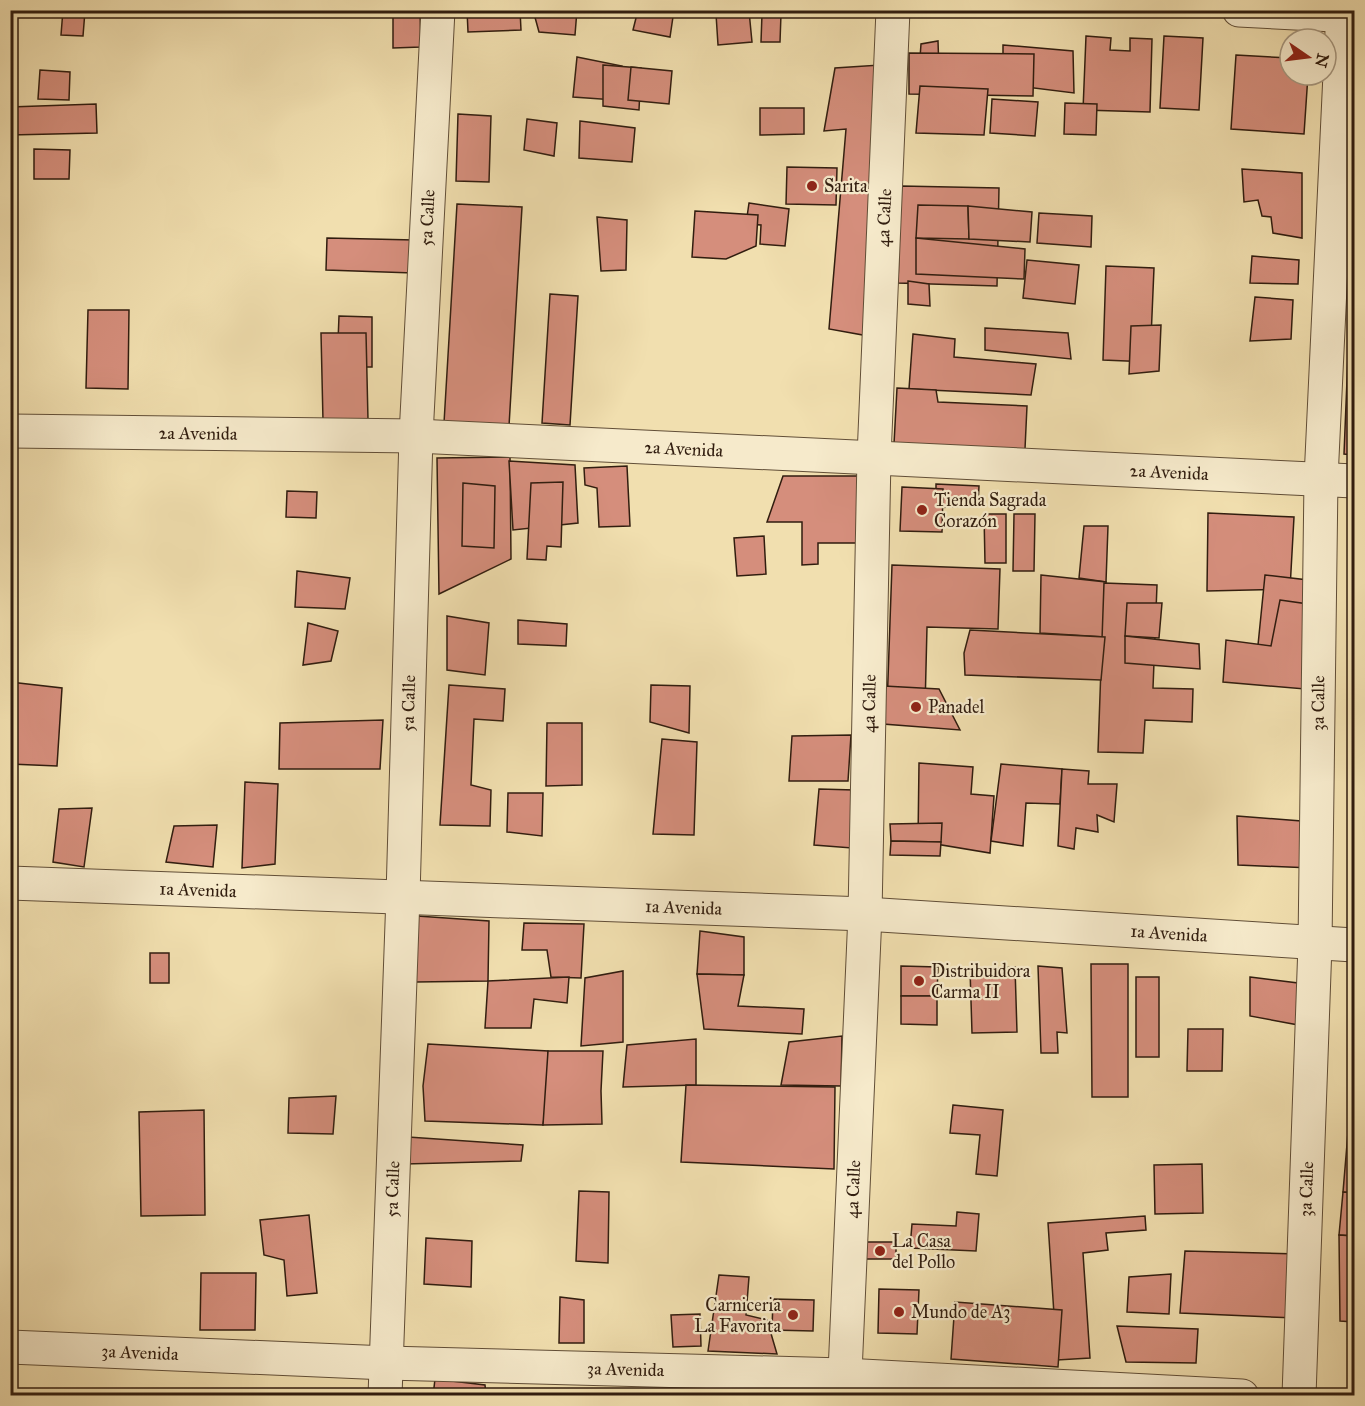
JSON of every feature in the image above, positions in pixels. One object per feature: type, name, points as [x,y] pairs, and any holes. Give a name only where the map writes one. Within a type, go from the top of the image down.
[{"type":"street","name":"5a Calle","points":[[385,1395],[403,896],[416,436],[438,10]]},
{"type":"street","name":"4a Calle","points":[[844,1385],[864,914],[874,457],[893,10]]},
{"type":"street","points":[[1239,10],[1347,14]]},
{"type":"street","name":"3a Calle","points":[[1299,1395],[1315,944],[1321,479],[1347,14]]},
{"type":"street","name":"2a Avenida","points":[[10,431],[416,436],[1354,481]]},
{"type":"street","name":"1a Avenida","points":[[10,884],[403,896],[864,914],[1354,945]]},
{"type":"street","name":"3a Avenida","points":[[10,1347],[844,1385],[1242,1395]]},
{"type":"building","points":[[63,10],[85,11],[83,36],[61,35]]},
{"type":"building","points":[[393,10],[420,10],[421,47],[393,48]]},
{"type":"building","points":[[467,10],[520,10],[521,30],[468,32]]},
{"type":"building","points":[[533,10],[577,10],[575,35],[539,32]]},
{"type":"building","points":[[638,10],[674,10],[670,37],[633,30]]},
{"type":"building","points":[[749,11],[752,42],[718,45],[716,14]]},
{"type":"building","points":[[762,14],[781,14],[780,42],[761,42]]},
{"type":"building","points":[[1086,36],[1111,38],[1110,50],[1130,51],[1130,38],[1152,39],[1150,112],[1083,110]]},
{"type":"building","points":[[1164,36],[1203,38],[1199,110],[1160,108]]},
{"type":"building","points":[[938,41],[939,71],[919,72],[921,44]]},
{"type":"building","points":[[1003,45],[1073,51],[1074,93],[1003,84]]},
{"type":"building","points":[[909,53],[1034,54],[1033,96],[909,94]]},
{"type":"building","points":[[1236,55],[1278,57],[1278,87],[1307,87],[1304,134],[1231,129]]},
{"type":"building","points":[[577,57],[622,66],[615,100],[573,97]]},
{"type":"building","points":[[603,65],[641,68],[639,110],[603,106]]},
{"type":"building","points":[[880,65],[863,335],[829,329],[846,129],[824,131],[835,68]]},
{"type":"building","points":[[631,67],[672,71],[669,104],[628,100]]},
{"type":"building","points":[[40,70],[70,72],[69,100],[38,99]]},
{"type":"building","points":[[920,86],[988,89],[984,135],[916,133]]},
{"type":"building","points":[[992,99],[1038,102],[1035,136],[990,133]]},
{"type":"building","points":[[1065,103],[1097,104],[1096,135],[1064,134]]},
{"type":"building","points":[[96,104],[97,133],[10,135],[10,107]]},
{"type":"building","points":[[760,108],[804,108],[804,134],[760,135]]},
{"type":"building","points":[[458,114],[491,116],[489,182],[456,181]]},
{"type":"building","points":[[527,119],[557,123],[554,156],[524,150]]},
{"type":"building","points":[[580,121],[635,128],[632,162],[579,158]]},
{"type":"building","points":[[34,149],[70,150],[69,179],[34,179]]},
{"type":"building","name":"Sarita","points":[[787,167],[837,168],[836,205],[786,204]]},
{"type":"building","points":[[1242,169],[1302,173],[1302,238],[1273,233],[1271,217],[1262,216],[1258,200],[1244,202]]},
{"type":"building","points":[[901,186],[999,188],[997,286],[898,283]]},
{"type":"building","points":[[749,203],[789,209],[785,246],[760,244],[761,225],[746,224]]},
{"type":"building","points":[[457,204],[522,207],[509,426],[444,423]]},
{"type":"building","points":[[918,205],[968,206],[969,239],[916,238]]},
{"type":"building","points":[[968,206],[1032,212],[1030,242],[969,239]]},
{"type":"building","points":[[695,211],[758,215],[756,246],[726,259],[692,257]]},
{"type":"building","points":[[1039,213],[1092,216],[1091,247],[1037,243]]},
{"type":"building","points":[[597,217],[627,220],[626,270],[601,271]]},
{"type":"building","points":[[327,238],[414,240],[413,273],[326,270]]},
{"type":"building","points":[[916,238],[1025,249],[1024,279],[916,274]]},
{"type":"building","points":[[1252,256],[1299,260],[1298,284],[1250,283]]},
{"type":"building","points":[[1027,260],[1079,265],[1075,304],[1023,298]]},
{"type":"building","points":[[1106,266],[1154,268],[1150,362],[1103,360]]},
{"type":"building","points":[[908,281],[929,284],[930,306],[908,304]]},
{"type":"building","points":[[550,294],[578,296],[570,425],[542,423]]},
{"type":"building","points":[[1255,297],[1293,300],[1291,339],[1250,341]]},
{"type":"building","points":[[88,310],[129,310],[128,389],[86,388]]},
{"type":"building","points":[[1352,310],[1354,310],[1354,348],[1351,348]]},
{"type":"building","points":[[339,316],[372,317],[372,367],[337,367]]},
{"type":"building","points":[[1161,325],[1159,371],[1129,374],[1131,326]]},
{"type":"building","points":[[985,328],[1068,333],[1071,359],[985,350]]},
{"type":"building","points":[[321,333],[366,333],[368,420],[323,421]]},
{"type":"building","points":[[913,334],[955,339],[954,357],[1036,364],[1031,395],[909,389]]},
{"type":"building","points":[[1348,355],[1354,356],[1354,455],[1344,454]]},
{"type":"building","points":[[897,388],[936,390],[938,402],[1027,406],[1025,449],[894,444]]},
{"type":"building","points":[[510,457],[511,559],[439,594],[437,458]]},
{"type":"building","points":[[509,461],[575,465],[578,523],[513,530]]},
{"type":"building","points":[[627,466],[630,526],[599,527],[597,488],[585,485],[584,468]]},
{"type":"building","points":[[783,476],[859,476],[860,543],[818,543],[818,564],[802,565],[802,522],[767,522]]},
{"type":"building","points":[[563,482],[561,547],[547,546],[546,560],[527,559],[531,483]]},
{"type":"building","points":[[463,483],[495,486],[494,548],[462,546]]},
{"type":"building","points":[[936,484],[979,486],[978,505],[936,508]]},
{"type":"building","name":"Tienda Sagrada Corazón","points":[[902,487],[943,489],[942,532],[900,531]]},
{"type":"building","points":[[287,491],[317,492],[316,518],[286,517]]},
{"type":"building","points":[[1208,513],[1294,517],[1290,589],[1207,591]]},
{"type":"building","points":[[984,514],[1006,514],[1006,563],[985,563]]},
{"type":"building","points":[[1014,514],[1035,514],[1034,571],[1013,571]]},
{"type":"building","points":[[1084,526],[1108,526],[1106,582],[1079,578]]},
{"type":"building","points":[[764,536],[766,574],[737,576],[734,538]]},
{"type":"building","points":[[892,565],[1000,569],[998,629],[927,627],[925,708],[887,707]]},
{"type":"building","points":[[297,571],[350,578],[345,609],[295,607]]},
{"type":"building","points":[[1041,575],[1106,582],[1105,637],[1040,633]]},
{"type":"building","points":[[1265,575],[1308,580],[1300,650],[1258,645]]},
{"type":"building","points":[[1104,583],[1157,585],[1153,688],[1193,689],[1192,722],[1145,720],[1143,753],[1098,752]]},
{"type":"building","points":[[1280,600],[1308,604],[1305,689],[1223,682],[1226,640],[1271,646]]},
{"type":"building","points":[[1127,603],[1162,603],[1159,638],[1125,636]]},
{"type":"building","points":[[447,616],[489,623],[485,675],[447,670]]},
{"type":"building","points":[[518,620],[567,624],[566,646],[518,644]]},
{"type":"building","points":[[308,623],[338,631],[331,661],[303,665]]},
{"type":"building","points":[[970,630],[1105,637],[1101,680],[965,675],[964,653]]},
{"type":"building","points":[[1125,636],[1199,644],[1200,669],[1125,663]]},
{"type":"building","points":[[10,682],[62,688],[57,766],[10,764]]},
{"type":"building","points":[[449,685],[505,689],[503,721],[474,719],[471,785],[491,790],[490,826],[440,825]]},
{"type":"building","points":[[651,685],[690,686],[689,733],[650,722]]},
{"type":"building","name":"Panadel","points":[[884,686],[939,689],[960,730],[883,724]]},
{"type":"building","points":[[383,720],[380,769],[279,769],[280,723]]},
{"type":"building","points":[[547,723],[582,723],[582,785],[546,786]]},
{"type":"building","points":[[851,735],[848,781],[789,781],[792,736]]},
{"type":"building","points":[[662,739],[697,742],[694,835],[653,834]]},
{"type":"building","points":[[919,763],[973,767],[971,794],[994,796],[990,853],[918,841]]},
{"type":"building","points":[[1001,764],[1062,769],[1060,804],[1026,803],[1023,846],[991,841]]},
{"type":"building","points":[[1062,769],[1089,771],[1088,784],[1117,784],[1114,822],[1097,815],[1098,832],[1076,828],[1074,849],[1058,846]]},
{"type":"building","points":[[245,782],[278,784],[275,864],[242,868]]},
{"type":"building","points":[[819,789],[854,790],[852,848],[814,845]]},
{"type":"building","points":[[508,793],[543,793],[542,836],[507,832]]},
{"type":"building","points":[[92,808],[84,867],[53,862],[59,809]]},
{"type":"building","points":[[1237,816],[1314,822],[1312,868],[1238,865]]},
{"type":"building","points":[[942,823],[941,842],[891,841],[890,824]]},
{"type":"building","points":[[217,825],[213,867],[166,862],[174,826]]},
{"type":"building","points":[[891,841],[941,842],[940,856],[890,855]]},
{"type":"building","points":[[417,916],[489,921],[488,981],[416,982]]},
{"type":"building","points":[[524,923],[584,924],[581,978],[551,977],[547,950],[522,950]]},
{"type":"building","points":[[700,931],[744,937],[744,975],[697,974]]},
{"type":"building","points":[[150,953],[169,953],[169,983],[150,983]]},
{"type":"building","points":[[1091,964],[1128,964],[1128,1097],[1092,1097]]},
{"type":"building","name":"Distribuidora Carma II","points":[[901,966],[938,967],[937,996],[901,996]]},
{"type":"building","points":[[1038,966],[1062,968],[1067,1033],[1057,1032],[1058,1053],[1041,1053]]},
{"type":"building","points":[[1015,967],[1017,1032],[972,1033],[970,969]]},
{"type":"building","points":[[623,971],[623,1042],[581,1046],[585,978]]},
{"type":"building","points":[[697,974],[744,975],[738,1006],[804,1009],[802,1034],[704,1029]]},
{"type":"building","points":[[569,977],[567,1003],[534,999],[531,1028],[485,1028],[488,981]]},
{"type":"building","points":[[1136,977],[1159,977],[1159,1057],[1136,1057]]},
{"type":"building","points":[[1250,977],[1306,984],[1304,1026],[1250,1016]]},
{"type":"building","points":[[901,996],[937,996],[937,1025],[901,1024]]},
{"type":"building","points":[[1188,1029],[1223,1029],[1222,1071],[1187,1071]]},
{"type":"building","points":[[842,1036],[841,1086],[781,1085],[789,1042]]},
{"type":"building","points":[[696,1039],[696,1085],[623,1087],[627,1045]]},
{"type":"building","points":[[428,1044],[548,1051],[548,1089],[543,1125],[425,1121],[423,1086]]},
{"type":"building","points":[[548,1051],[603,1051],[602,1124],[543,1125]]},
{"type":"building","points":[[686,1085],[835,1087],[834,1169],[681,1162]]},
{"type":"building","points":[[336,1096],[333,1134],[288,1133],[289,1098]]},
{"type":"building","points":[[953,1105],[1003,1110],[997,1176],[976,1174],[980,1135],[950,1133]]},
{"type":"building","points":[[204,1110],[205,1215],[141,1216],[139,1112]]},
{"type":"building","points":[[1348,1132],[1354,1133],[1354,1193],[1343,1192]]},
{"type":"building","points":[[408,1137],[523,1145],[521,1161],[405,1164]]},
{"type":"building","points":[[1202,1164],[1203,1213],[1155,1214],[1154,1165]]},
{"type":"building","points":[[579,1191],[609,1192],[608,1263],[576,1261]]},
{"type":"building","points":[[1343,1192],[1354,1193],[1354,1236],[1339,1235]]},
{"type":"building","points":[[957,1212],[979,1214],[976,1251],[910,1248],[912,1224],[956,1226]]},
{"type":"building","points":[[309,1215],[317,1293],[287,1296],[284,1260],[264,1255],[260,1220]]},
{"type":"building","points":[[1145,1216],[1146,1230],[1106,1233],[1108,1250],[1083,1253],[1090,1358],[1057,1360],[1048,1223]]},
{"type":"building","points":[[1339,1235],[1354,1236],[1354,1322],[1340,1321]]},
{"type":"building","points":[[426,1238],[472,1241],[471,1287],[424,1284]]},
{"type":"building","name":"La Casa del Pollo","points":[[864,1242],[896,1242],[896,1259],[864,1259]]},
{"type":"building","points":[[1185,1251],[1298,1254],[1296,1318],[1180,1313]]},
{"type":"building","points":[[201,1273],[256,1273],[255,1330],[200,1330]]},
{"type":"building","points":[[1171,1274],[1169,1314],[1127,1312],[1129,1277]]},
{"type":"building","points":[[719,1275],[749,1277],[746,1315],[767,1320],[777,1354],[708,1351]]},
{"type":"building","name":"Mundo de A3","points":[[879,1289],[919,1290],[917,1334],[878,1333]]},
{"type":"building","points":[[560,1297],[584,1300],[584,1343],[559,1343]]},
{"type":"building","name":"Carniceria La Favorita","points":[[773,1299],[814,1300],[813,1331],[772,1330]]},
{"type":"building","points":[[955,1302],[1062,1310],[1058,1367],[951,1359]]},
{"type":"building","points":[[700,1314],[701,1346],[673,1347],[671,1315]]},
{"type":"building","points":[[1117,1326],[1198,1329],[1196,1363],[1126,1362]]},
{"type":"building","points":[[435,1379],[485,1385],[486,1396],[433,1396]]},
{"type":"place","name":"Sarita","points":[[812,186]]},
{"type":"place","name":"Tienda Sagrada Corazón","points":[[922,510]]},
{"type":"place","name":"Panadel","points":[[916,707]]},
{"type":"place","name":"Distribuidora Carma II","points":[[919,981]]},
{"type":"place","name":"La Casa del Pollo","points":[[880,1251]]},
{"type":"place","name":"Mundo de A3","points":[[899,1312]]},
{"type":"place","name":"Carniceria La Favorita","points":[[793,1315]]}]
